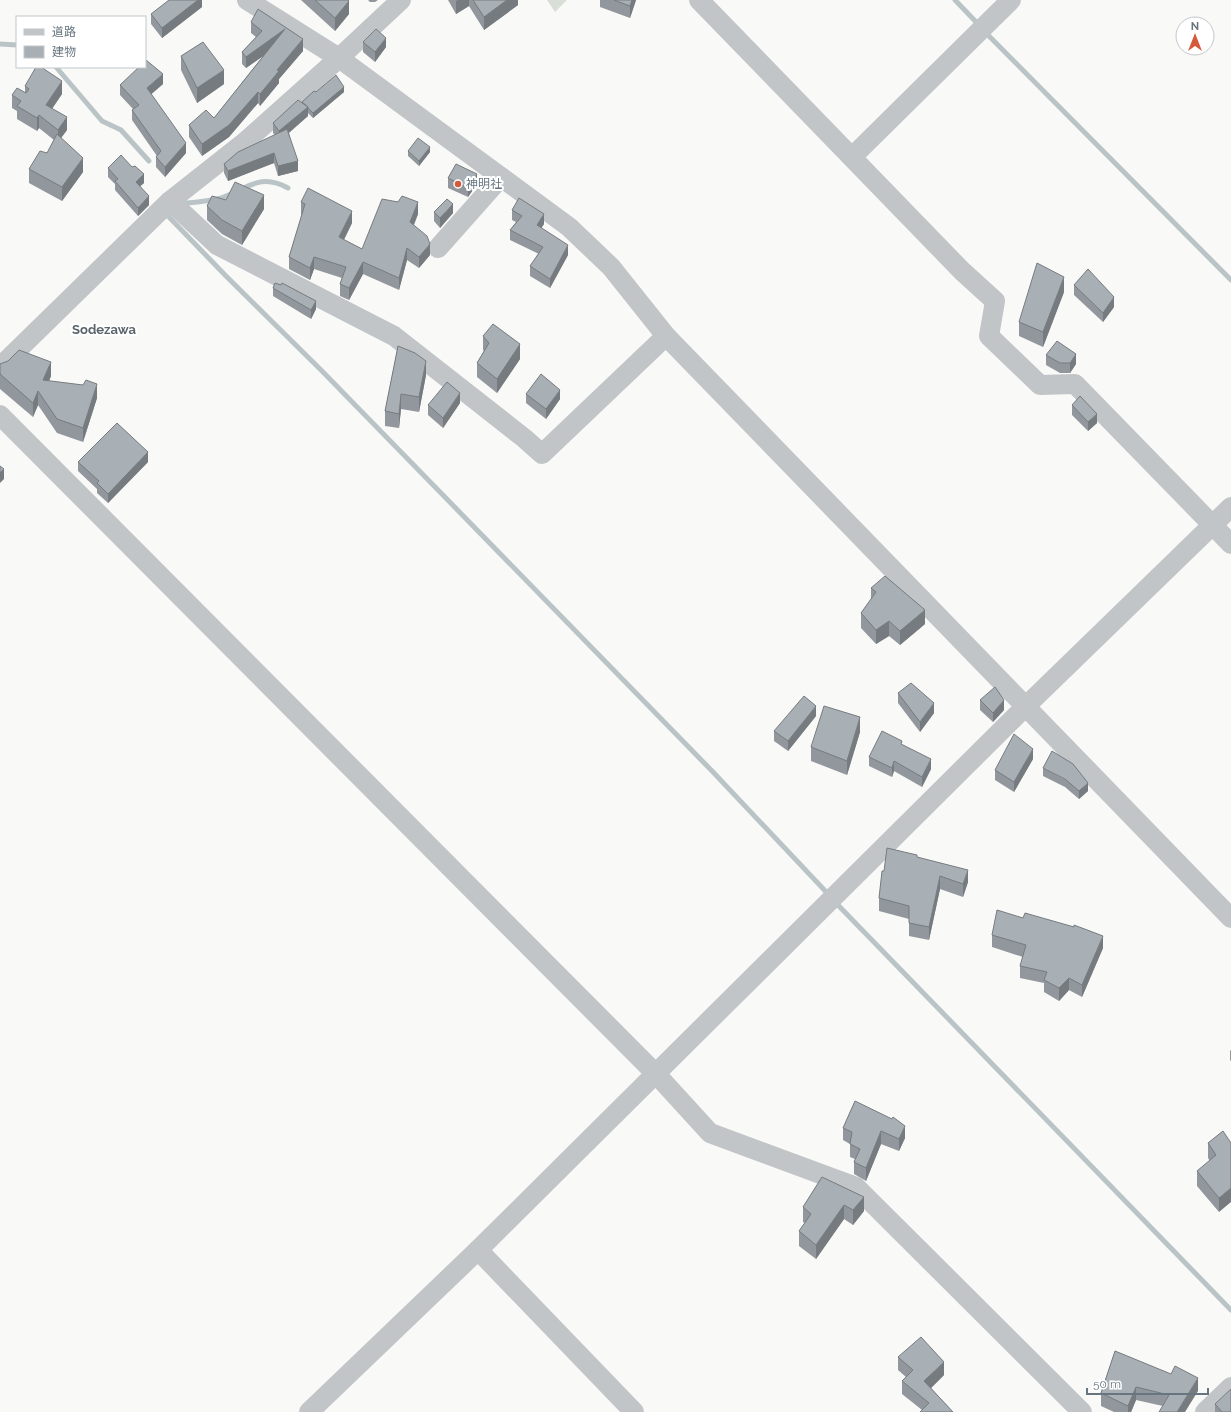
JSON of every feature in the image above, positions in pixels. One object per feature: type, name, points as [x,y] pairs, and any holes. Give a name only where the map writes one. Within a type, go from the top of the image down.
[{"type":"street","points":[[247,0],[340,58],[569,227],[611,267],[666,336],[1231,918]]},
{"type":"street","points":[[0,367],[170,201],[246,141],[340,58],[401,0]]},
{"type":"street","points":[[699,0],[962,271],[995,301],[989,336],[1040,386],[1075,384],[1231,544]]},
{"type":"street","points":[[852,157],[1011,0]]},
{"type":"street","points":[[438,248],[501,176]]},
{"type":"street","points":[[170,201],[217,245],[394,336],[524,438],[542,454],[666,336]]},
{"type":"street","points":[[0,415],[657,1075],[710,1133],[856,1187],[1082,1412]]},
{"type":"street","points":[[309,1412],[657,1075],[1025,707],[1132,605],[1231,507]]},
{"type":"street","points":[[478,1250],[634,1412]]},
{"type":"street","points":[[1205,1412],[1231,1387]]},
{"type":"shaded area","points":[[547,0],[567,0],[555,12]]},
{"type":"building","points":[[169,0],[198,0],[162,28],[151,14]]},
{"type":"building","points":[[315,0],[348,0],[349,1],[335,18]]},
{"type":"building","points":[[473,0],[507,0],[484,17]]},
{"type":"building","points":[[614,0],[632,0],[630,6]]},
{"type":"building","points":[[258,9],[303,39],[277,70],[279,71],[260,94],[258,92],[229,125],[202,144],[189,125],[206,110],[214,118],[285,29],[246,57],[242,52],[262,31],[251,22]]},
{"type":"building","points":[[376,29],[386,38],[375,52],[363,42]]},
{"type":"building","points":[[203,42],[224,70],[197,88],[181,56]]},
{"type":"building","points":[[146,60],[163,74],[147,88],[186,143],[165,167],[156,157],[161,151],[132,110],[139,105],[120,85],[138,68],[146,68]]},
{"type":"building","points":[[35,68],[42,68],[62,81],[46,105],[67,117],[58,130],[39,115],[37,118],[17,106],[21,101],[12,95],[17,88],[26,93],[29,89],[25,86]]},
{"type":"building","points":[[336,75],[344,87],[313,113],[302,102]]},
{"type":"building","points":[[298,100],[308,107],[279,131],[273,123]]},
{"type":"building","points":[[287,129],[298,161],[278,166],[274,153],[228,171],[224,164],[238,152]]},
{"type":"building","points":[[57,134],[83,158],[62,187],[29,169],[40,151],[47,153]]},
{"type":"building","points":[[418,138],[430,147],[419,161],[408,151]]},
{"type":"building","points":[[121,155],[132,167],[135,166],[144,174],[136,182],[149,196],[138,208],[115,181],[118,179],[108,168]]},
{"type":"building","points":[[456,164],[477,174],[468,188],[448,178]]},
{"type":"building","points":[[235,182],[264,195],[242,231],[222,220],[207,206],[212,196],[226,200]]},
{"type":"building","points":[[308,188],[352,211],[339,237],[362,249],[382,199],[398,202],[402,196],[418,202],[410,222],[427,236],[430,244],[419,257],[407,248],[399,278],[363,262],[349,288],[340,284],[346,267],[314,257],[310,268],[289,257],[305,204],[301,202]]},
{"type":"building","points":[[519,198],[544,214],[537,225],[568,245],[550,279],[530,266],[543,247],[510,230],[522,216],[512,210]]},
{"type":"building","points":[[447,199],[453,204],[440,218],[434,212]]},
{"type":"building","points":[[1037,263],[1064,277],[1043,332],[1019,322]]},
{"type":"building","points":[[1088,269],[1114,297],[1103,313],[1074,285]]},
{"type":"building","points":[[275,283],[281,285],[282,283],[316,301],[311,310],[273,288]]},
{"type":"building","points":[[493,324],[520,344],[497,379],[477,363],[489,343],[483,336]]},
{"type":"building","points":[[1057,341],[1076,354],[1070,363],[1060,363],[1046,355]]},
{"type":"building","points":[[398,346],[415,353],[426,361],[419,397],[401,394],[399,414],[385,411]]},
{"type":"building","points":[[19,350],[51,362],[43,380],[83,385],[86,380],[97,384],[83,428],[57,419],[38,391],[33,403],[0,374],[0,364],[8,361]]},
{"type":"building","points":[[541,374],[560,390],[546,409],[526,394]]},
{"type":"building","points":[[447,382],[460,393],[443,418],[428,405]]},
{"type":"building","points":[[1080,396],[1097,414],[1088,422],[1072,405]]},
{"type":"building","points":[[117,423],[148,452],[108,494],[97,483],[99,481],[78,462]]},
{"type":"building","points":[[0,466],[4,469],[0,473]]},
{"type":"building","points":[[885,576],[925,610],[900,631],[889,621],[876,630],[861,613],[876,592],[871,588]]},
{"type":"building","points":[[911,683],[934,703],[920,722],[898,693]]},
{"type":"building","points":[[995,687],[1004,700],[993,713],[980,700]]},
{"type":"building","points":[[804,696],[816,706],[788,741],[774,731]]},
{"type":"building","points":[[824,706],[860,717],[847,761],[811,747]]},
{"type":"building","points":[[882,731],[902,741],[901,744],[931,759],[922,777],[894,761],[892,768],[869,757]]},
{"type":"building","points":[[1014,734],[1033,749],[1014,782],[995,770]]},
{"type":"building","points":[[1052,751],[1073,764],[1088,783],[1079,791],[1065,779],[1043,768]]},
{"type":"building","points":[[887,848],[968,870],[963,884],[940,876],[929,927],[909,923],[909,906],[879,898],[882,871],[884,871]]},
{"type":"building","points":[[997,910],[1023,918],[1025,913],[1074,927],[1074,925],[1103,936],[1082,985],[1069,978],[1059,988],[1044,980],[1047,972],[1020,966],[1026,945],[992,935]]},
{"type":"building","points":[[855,1101],[892,1119],[893,1117],[905,1126],[899,1139],[881,1131],[866,1168],[854,1162],[860,1149],[850,1144],[852,1132],[843,1128]]},
{"type":"building","points":[[1223,1131],[1231,1143],[1231,1188],[1219,1198],[1197,1171],[1216,1155],[1208,1143]]},
{"type":"building","points":[[822,1177],[864,1197],[853,1210],[844,1205],[816,1245],[799,1231],[811,1214],[803,1207]]},
{"type":"building","points":[[921,1337],[944,1362],[924,1381],[953,1412],[920,1412],[929,1403],[902,1381],[913,1370],[898,1357]]},
{"type":"building","points":[[1115,1351],[1171,1374],[1175,1366],[1198,1378],[1177,1412],[1159,1412],[1169,1395],[1136,1387],[1128,1406],[1101,1393]]},
{"type":"building","points":[[1231,1389],[1231,1412],[1222,1412],[1215,1404]]},
{"type":"waterway","points":[[955,0],[979,25]]},
{"type":"waterway","points":[[984,31],[1231,280]]},
{"type":"waterway","points":[[0,44],[16,45]]},
{"type":"waterway","points":[[57,68],[102,121],[121,130],[149,161]]},
{"type":"waterway","points":[[187,203],[209,201],[221,198],[261,182],[278,183],[288,188]]},
{"type":"waterway","points":[[168,216],[321,370],[713,772],[830,896]]},
{"type":"waterway","points":[[835,902],[1231,1310]]},
{"type":"place","name":"神明社","points":[[458,184]]},
{"type":"district","name":"Sodezawa","points":[[104,329]]}]
